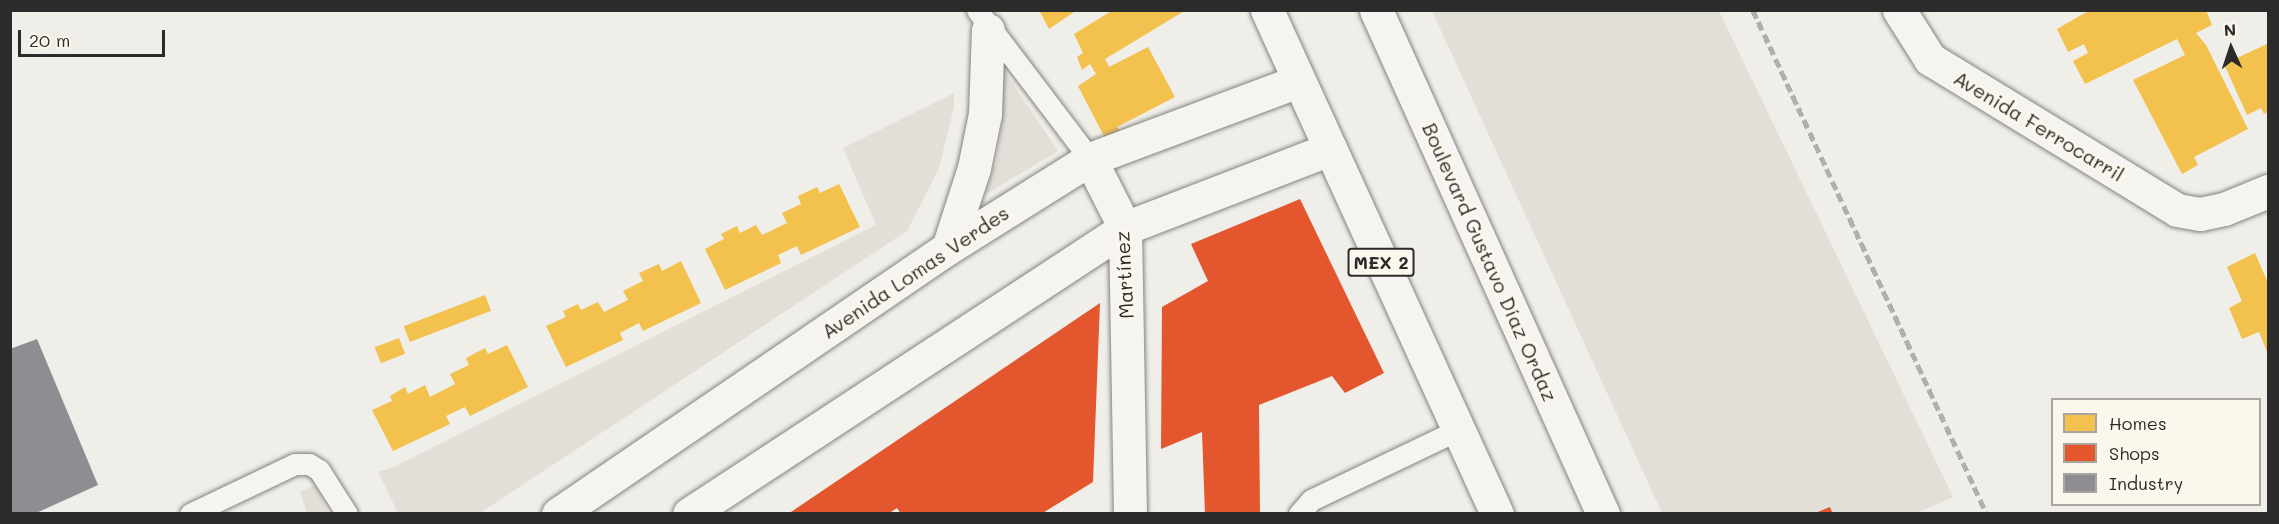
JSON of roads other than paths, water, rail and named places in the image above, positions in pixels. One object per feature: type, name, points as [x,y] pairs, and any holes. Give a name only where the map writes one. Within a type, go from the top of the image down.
[{"type":"street","name":"MEX 2","points":[[1268,10],[1497,513]]},
{"type":"street","name":"Boulevard Gustavo Díaz Ordaz","points":[[1376,10],[1603,513]]},
{"type":"street","name":"Avenida Ferrocarril","points":[[1899,10],[1930,59],[2177,210],[2200,214],[2224,209],[2268,191]]},
{"type":"street","points":[[948,248],[974,168],[985,114],[983,20]]},
{"type":"street","name":"Avenida Lomas Verdes","points":[[558,513],[948,248],[1090,159],[1299,81]]},
{"type":"street","points":[[689,513],[1125,228],[1330,150]]},
{"type":"street","name":"Martínez","points":[[1090,159],[1125,228],[1130,513]]},
{"type":"lane","name":"Martínez","points":[[983,20],[1090,159]]},
{"type":"lane","points":[[1299,513],[1311,500],[1458,430]]},
{"type":"lane","points":[[190,513],[295,464],[309,464],[319,470],[347,513]]},
{"type":"railway","points":[[1753,10],[1987,514]]}]
